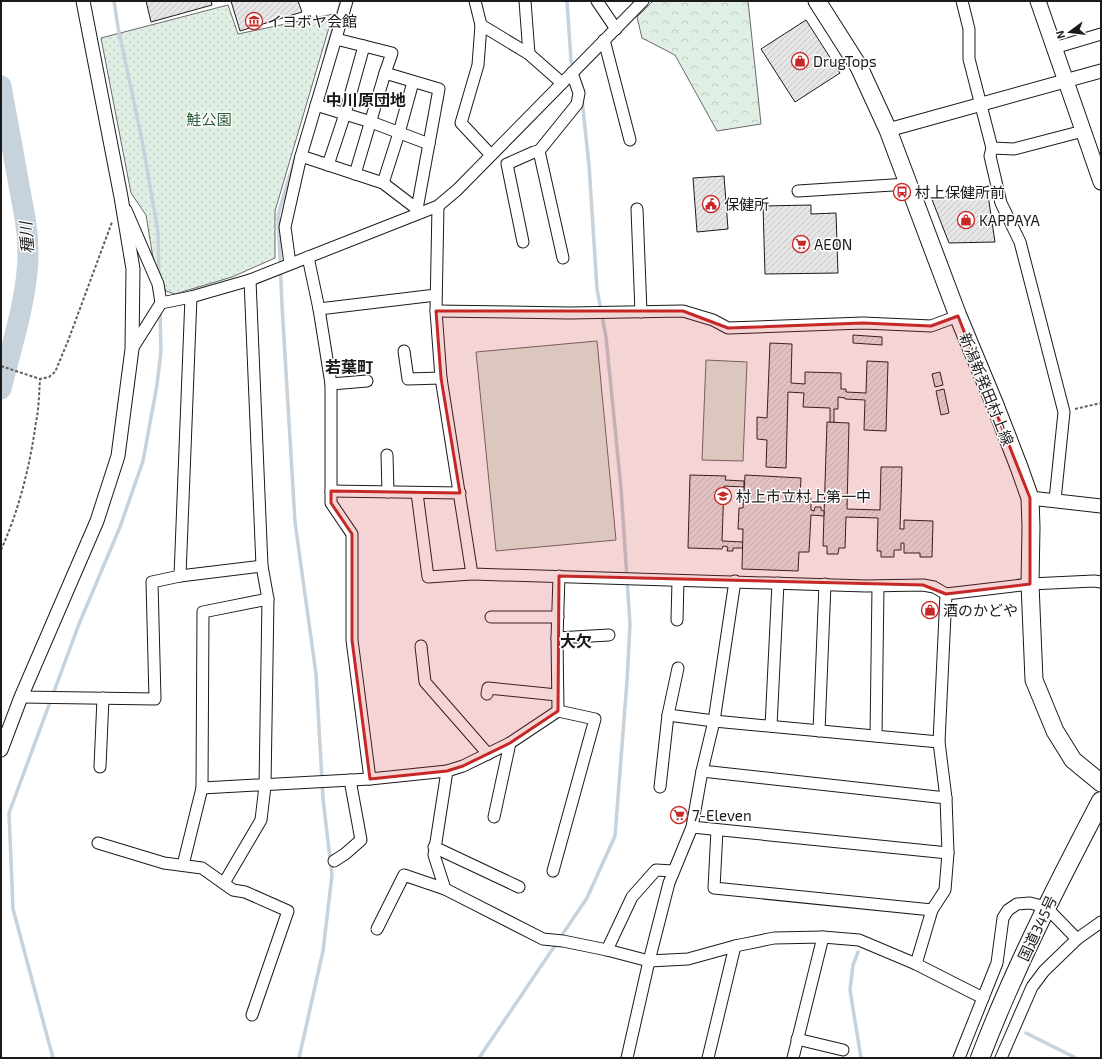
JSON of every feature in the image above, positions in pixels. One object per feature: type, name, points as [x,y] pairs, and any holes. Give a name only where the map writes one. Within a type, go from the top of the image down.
[{"type":"highway","name":"国道345号","points":[[980,1058],[998,1012],[1046,907],[1101,801]]},
{"type":"main road","name":"新潟新発田村上線","points":[[817,1],[859,67],[888,130],[958,316],[995,405],[1030,498],[1030,584],[1034,680],[1055,731],[1069,754],[1073,760],[1101,783]]},
{"type":"main road","points":[[1038,1],[1101,182]]},
{"type":"street","points":[[1,750],[21,697],[97,521],[118,456],[132,350],[133,269],[84,1]]},
{"type":"street","points":[[290,264],[285,227],[301,156],[347,1]]},
{"type":"street","points":[[475,1],[481,25],[478,65],[461,124],[491,155]]},
{"type":"street","points":[[525,1],[529,54]]},
{"type":"street","points":[[597,1],[616,29]]},
{"type":"street","points":[[161,303],[191,297],[250,280],[419,211],[438,206],[456,190],[643,1]]},
{"type":"street","points":[[962,1],[969,29],[969,59],[992,148],[990,156],[1001,203],[1020,242],[1064,412],[1055,500]]},
{"type":"street","points":[[481,25],[529,54],[562,83]]},
{"type":"street","points":[[1054,48],[1101,34]]},
{"type":"street","points":[[336,39],[392,53],[355,174]]},
{"type":"street","points":[[604,40],[630,140]]},
{"type":"street","points":[[328,165],[345,114],[364,46]]},
{"type":"street","points":[[888,130],[1101,71]]},
{"type":"street","points":[[385,73],[438,89],[419,211]]},
{"type":"street","points":[[523,242],[508,164],[539,151],[577,104],[579,93],[572,73]]},
{"type":"street","points":[[383,183],[400,133],[414,82]]},
{"type":"street","points":[[316,105],[370,122],[429,144]]},
{"type":"street","points":[[992,148],[1014,149],[1083,131]]},
{"type":"street","points":[[539,151],[563,258]]},
{"type":"street","points":[[301,156],[383,183],[419,211]]},
{"type":"street","points":[[798,191],[908,184]]},
{"type":"street","points":[[121,197],[158,284],[161,303],[132,350]]},
{"type":"street","points":[[438,206],[436,311],[441,378],[472,574]]},
{"type":"street","points":[[637,209],[641,312]]},
{"type":"street","points":[[308,257],[319,308],[331,384],[331,503],[352,534],[352,640],[370,779]]},
{"type":"street","points":[[224,882],[261,820],[265,786],[268,600],[262,566],[250,280]]},
{"type":"street","points":[[319,308],[436,295]]},
{"type":"street","points":[[180,576],[191,297]]},
{"type":"street","points":[[436,311],[570,313],[682,311],[713,320],[728,328],[863,323],[931,326],[958,316]]},
{"type":"street","points":[[404,352],[408,379],[441,378]]},
{"type":"street","points":[[331,384],[367,381]]},
{"type":"street","points":[[387,455],[388,492]]},
{"type":"street","points":[[331,491],[460,493]]},
{"type":"street","points":[[417,493],[428,577],[472,574],[878,586],[923,585],[934,587],[946,594],[1030,584],[1101,582]]},
{"type":"street","points":[[1030,498],[1101,506]]},
{"type":"street","points":[[21,697],[154,699],[152,582],[180,576],[262,566]]},
{"type":"street","points":[[558,711],[557,638],[559,576]]},
{"type":"street","points":[[677,620],[678,581]]},
{"type":"street","points":[[627,1058],[649,961],[673,871],[692,827],[702,771],[714,721],[735,581]]},
{"type":"street","points":[[771,726],[778,582]]},
{"type":"street","points":[[819,731],[825,584]]},
{"type":"street","points":[[876,736],[878,586]]},
{"type":"street","points":[[916,964],[932,910],[945,890],[948,852],[946,798],[939,742],[946,594]]},
{"type":"street","points":[[183,865],[202,788],[203,612],[268,600]]},
{"type":"street","points":[[491,617],[558,617]]},
{"type":"street","points":[[557,638],[609,635]]},
{"type":"street","points":[[421,646],[425,682],[488,754]]},
{"type":"street","points":[[660,788],[668,715],[678,668]]},
{"type":"street","points":[[487,694],[488,688],[558,695]]},
{"type":"street","points":[[100,767],[103,698]]},
{"type":"street","points":[[202,788],[265,786],[370,779],[447,771],[463,766],[510,743],[558,711],[595,719],[553,871]]},
{"type":"street","points":[[668,715],[714,721],[939,742]]},
{"type":"street","points":[[494,817],[510,743]]},
{"type":"street","points":[[445,890],[434,855],[434,847],[447,771]]},
{"type":"street","points":[[702,771],[946,798]]},
{"type":"street","points":[[334,861],[345,854],[360,840],[350,780]]},
{"type":"street","points":[[692,827],[948,852]]},
{"type":"street","points":[[717,830],[714,888],[932,910]]},
{"type":"street","points":[[98,843],[164,863],[202,868],[224,882],[233,890],[245,892],[288,911],[252,1015]]},
{"type":"street","points":[[434,847],[519,887]]},
{"type":"street","points":[[607,950],[632,897],[656,870],[673,871]]},
{"type":"street","points":[[377,929],[404,875],[445,890],[543,939],[563,941],[607,950],[649,961],[688,959],[735,946],[774,938],[823,937],[859,940],[916,964],[983,998]]},
{"type":"street","points":[[959,1058],[997,963],[1003,918],[1008,910],[1017,904],[1030,903],[1046,907],[1077,939]]},
{"type":"street","points":[[1001,1058],[1032,987],[1044,971],[1077,939],[1101,922]]},
{"type":"street","points":[[793,1058],[823,937]]},
{"type":"street","points":[[708,1058],[735,946]]},
{"type":"street","points":[[797,1039],[843,1050]]},
{"type":"path","points":[[1,366],[40,379],[50,376],[55,372],[113,219]]},
{"type":"path","points":[[1,550],[27,474],[37,421],[40,379]]},
{"type":"path","points":[[1064,412],[1101,403]]},
{"type":"highlighted area","points":[[436,311],[683,311],[728,328],[863,323],[931,326],[958,316],[1030,498],[1030,584],[946,594],[923,585],[559,576],[558,711],[510,743],[463,766],[447,771],[370,779],[352,640],[352,534],[331,503],[331,491],[460,493],[441,378]]},
{"type":"green space","points":[[653,1],[748,1],[761,124],[717,131],[675,55],[642,38],[637,17]]},
{"type":"green space","name":"鮭公園","points":[[228,5],[238,34],[333,14],[275,211],[275,258],[232,277],[175,294],[166,291],[155,270],[146,215],[131,193],[101,38]]},
{"type":"green space","points":[[597,341],[616,540],[496,551],[476,352]]},
{"type":"green space","points":[[706,360],[747,362],[743,461],[702,460]]},
{"type":"building","points":[[146,1],[211,1],[212,5],[151,22]]},
{"type":"building","name":"イヨボヤ会館","points":[[231,1],[298,1],[302,12],[240,31]]},
{"type":"building","name":"DrugTops","points":[[806,20],[840,73],[795,102],[761,49]]},
{"type":"building","name":"保健所","points":[[724,176],[728,229],[697,232],[693,178]]},
{"type":"building","name":"KAPPAYA","points":[[988,195],[995,242],[949,243],[931,197]]},
{"type":"building","name":"AEON","points":[[811,205],[811,214],[836,213],[838,273],[765,274],[763,206]]},
{"type":"building","points":[[853,335],[882,337],[882,345],[853,343]]},
{"type":"building","points":[[770,343],[792,344],[791,383],[805,384],[805,372],[841,373],[841,389],[846,389],[846,392],[866,393],[867,361],[888,362],[886,431],[864,430],[865,400],[845,399],[838,397],[838,409],[834,409],[834,423],[830,423],[830,408],[803,407],[804,393],[788,392],[786,468],[766,467],[767,440],[757,439],[757,417],[767,418]]},
{"type":"building","points":[[940,372],[943,385],[935,387],[932,374]]},
{"type":"building","points":[[944,389],[949,413],[941,415],[936,391]]},
{"type":"building","points":[[827,422],[849,423],[847,509],[880,510],[881,467],[902,467],[900,529],[904,529],[904,520],[933,521],[932,557],[920,557],[920,553],[904,553],[904,543],[901,543],[901,550],[894,550],[894,557],[881,557],[881,551],[877,551],[878,518],[846,517],[845,548],[839,548],[838,554],[827,554],[827,546],[823,546]]},
{"type":"building","points":[[690,475],[726,476],[725,480],[744,481],[744,487],[724,486],[722,541],[743,542],[743,548],[733,548],[733,551],[727,551],[728,547],[723,546],[722,549],[688,548]]},
{"type":"building","points":[[745,475],[801,478],[800,497],[811,498],[811,510],[814,511],[815,507],[821,507],[821,510],[824,511],[824,516],[811,515],[809,552],[799,552],[798,571],[742,569],[743,529],[738,529],[739,508],[743,508]]},
{"type":"waterway","points":[[114,1],[118,27],[142,140],[158,232],[159,278]]},
{"type":"waterway","points":[[326,52],[341,1]]},
{"type":"waterway","points":[[567,1],[571,61],[574,69]]},
{"type":"waterway","name":"種川","points":[[1,86],[25,218],[28,254],[22,304],[1,389]]},
{"type":"waterway","points":[[479,1058],[587,898],[615,836],[630,624],[621,488],[606,337],[597,289],[589,165],[582,100]]},
{"type":"waterway","points":[[295,158],[278,215],[282,305],[295,522],[316,674],[323,799],[332,875],[323,951],[299,1058]]},
{"type":"waterway","points":[[53,1058],[13,909],[9,813],[79,624],[120,527],[143,461],[157,385],[161,351],[160,312]]},
{"type":"waterway","points":[[858,952],[853,965],[850,990],[861,1058]]},
{"type":"waterway","points":[[1026,1033],[1076,1058]]},
{"type":"place","name":"イヨボヤ会館","points":[[254,21]]},
{"type":"place","name":"DrugTops","points":[[800,61]]},
{"type":"place","name":"村上保健所前","points":[[902,192]]},
{"type":"place","name":"保健所","points":[[711,204]]},
{"type":"place","name":"KAPPAYA","points":[[966,220]]},
{"type":"place","name":"AEON","points":[[801,244]]},
{"type":"place","name":"村上市立村上第一中","points":[[723,496]]},
{"type":"place","name":"酒のかどや","points":[[930,610]]},
{"type":"place","name":"7-Eleven","points":[[679,815]]},
{"type":"district","name":"中川原団地","points":[[366,99]]},
{"type":"district","name":"若葉町","points":[[349,366]]},
{"type":"district","name":"大欠","points":[[576,640]]}]
